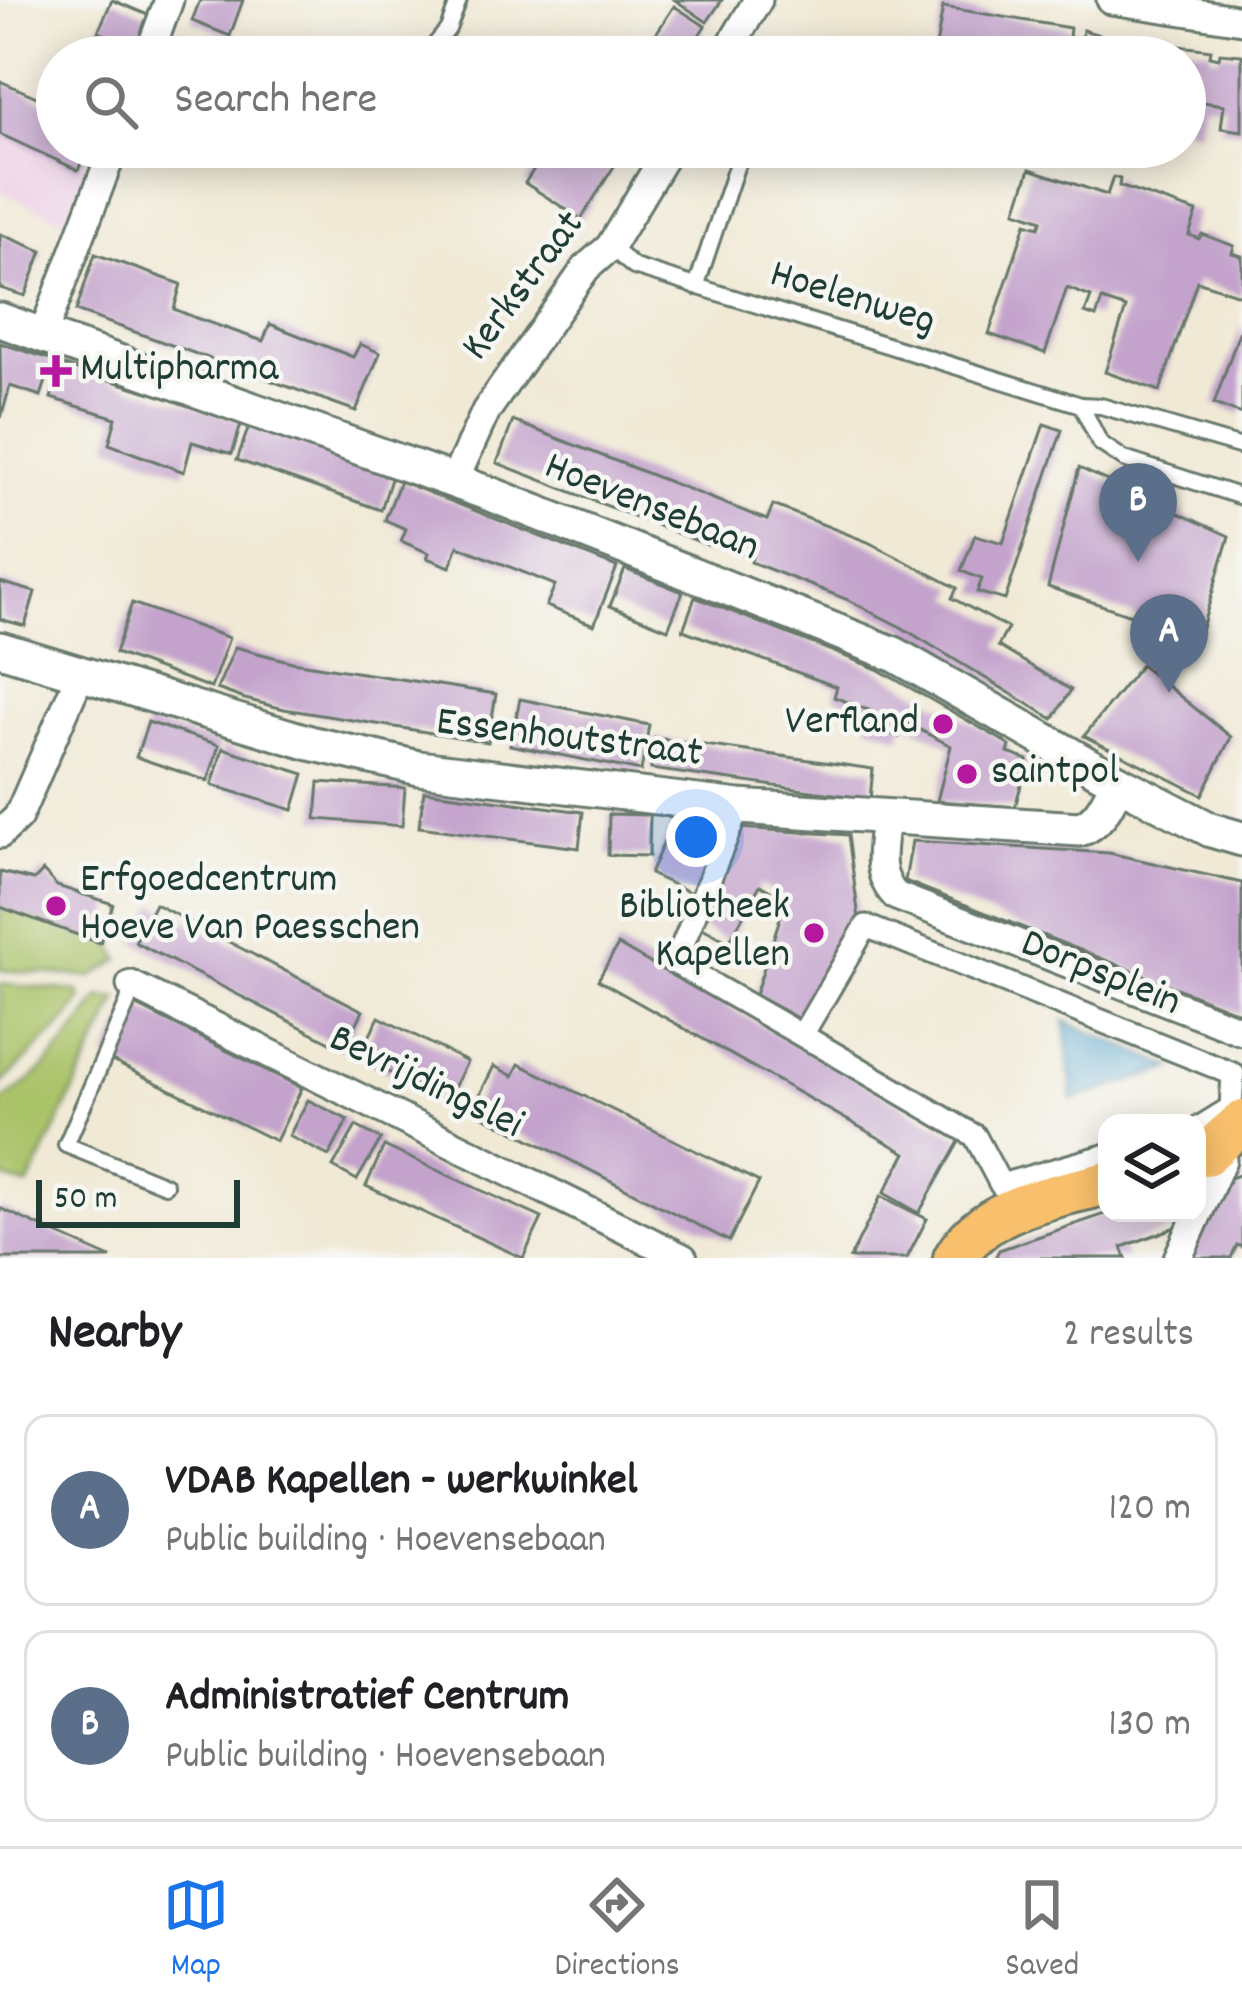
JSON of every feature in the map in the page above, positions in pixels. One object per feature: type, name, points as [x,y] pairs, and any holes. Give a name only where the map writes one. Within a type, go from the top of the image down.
[{"type":"main road","points":[[1213,1151],[1242,1121]]},
{"type":"main road","points":[[955,1258],[1002,1199],[1098,1184]]},
{"type":"street","points":[[156,36],[169,0]]},
{"type":"street","points":[[737,36],[758,0]]},
{"type":"street","points":[[1111,0],[1242,20]]},
{"type":"street","points":[[43,334],[106,168]]},
{"type":"street","name":"Kerkstraat","points":[[454,481],[486,411],[586,268],[610,247],[657,168]]},
{"type":"street","name":"Hoevensebaan","points":[[0,320],[454,481],[894,654],[1118,782],[1211,830],[1242,839]]},
{"type":"street","name":"Essenhoutstraat","points":[[0,650],[310,743],[419,768],[740,807],[1079,829],[1089,826],[1118,782]]},
{"type":"street","points":[[0,834],[19,817],[80,675]]},
{"type":"street","points":[[740,807],[675,963],[975,1136],[1002,1199],[1098,1159]]},
{"type":"street","points":[[802,1035],[866,926],[908,900],[883,884],[880,858],[885,818]]},
{"type":"street","name":"Dorpsplein","points":[[908,900],[1242,1031]]},
{"type":"street","name":"Dorpsplein","points":[[866,926],[1233,1074],[1231,1108],[1213,1151]]},
{"type":"street","name":"Bevrijdingslei","points":[[131,985],[682,1258]]},
{"type":"street","points":[[1178,1258],[1213,1151]]},
{"type":"lane","points":[[442,36],[459,0]]},
{"type":"lane","points":[[696,286],[736,168]]},
{"type":"lane","name":"Hoelenweg","points":[[610,247],[634,266],[696,286],[1081,405],[1101,406],[1242,447]]},
{"type":"lane","points":[[1081,405],[1100,443],[1124,459],[1242,497]]},
{"type":"lane","points":[[131,985],[128,1002],[66,1145],[165,1185]]},
{"type":"shaded area","points":[[0,82],[36,123],[36,168],[91,168],[63,220],[0,191]]},
{"type":"green space","points":[[0,903],[111,941],[120,960],[92,977],[0,970]]},
{"type":"green space","points":[[0,984],[77,991],[82,998],[66,1021],[0,1085]]},
{"type":"green space","points":[[100,997],[118,999],[28,1186],[0,1177],[0,1101],[43,1069]]},
{"type":"water","points":[[1065,1021],[1174,1068],[1072,1100]]},
{"type":"building","points":[[112,0],[148,15],[140,36],[98,32]]},
{"type":"building","points":[[200,0],[243,0],[230,36],[192,21]]},
{"type":"building","points":[[675,0],[722,0],[707,22]]},
{"type":"building","points":[[674,6],[705,26],[699,36],[655,36]]},
{"type":"building","points":[[943,7],[1070,28],[1069,36],[938,36]]},
{"type":"building","points":[[1206,49],[1219,58],[1220,53],[1242,55],[1242,131],[1221,128],[1224,105],[1206,102]]},
{"type":"building","points":[[0,81],[36,97],[36,151],[0,134]]},
{"type":"building","points":[[535,168],[613,168],[581,219],[525,183]]},
{"type":"building","points":[[1030,169],[1107,195],[1113,177],[1120,179],[1119,186],[1197,212],[1189,235],[1199,239],[1202,234],[1234,246],[1232,253],[1242,256],[1242,296],[1197,281],[1160,391],[1105,372],[1126,308],[1102,300],[1096,317],[1085,313],[1091,297],[1067,288],[1045,353],[989,334],[1026,223],[1039,227],[1042,220],[1016,211]]},
{"type":"building","points":[[0,234],[42,251],[25,296],[0,288]]},
{"type":"building","points":[[95,254],[181,284],[174,309],[196,318],[263,341],[270,324],[353,357],[360,344],[380,353],[356,411],[76,311]]},
{"type":"building","points":[[1242,324],[1242,414],[1214,404]]},
{"type":"building","points":[[0,343],[53,360],[41,396],[10,386],[1,418]]},
{"type":"building","points":[[61,365],[242,421],[232,454],[192,442],[184,472],[109,444],[116,418],[51,398]]},
{"type":"building","points":[[513,421],[767,520],[773,505],[868,542],[957,588],[952,598],[1008,628],[998,646],[1071,690],[1053,719],[846,599],[751,562],[752,557],[712,541],[710,546],[497,463]]},
{"type":"building","points":[[1044,424],[1062,430],[1005,600],[977,592],[982,579],[961,571],[975,535],[1003,543]]},
{"type":"building","points":[[249,426],[392,476],[381,510],[237,460]]},
{"type":"building","points":[[1079,468],[1229,536],[1199,638],[1048,587]]},
{"type":"building","points":[[400,481],[617,567],[594,625],[546,606],[555,585],[458,546],[450,567],[401,541],[406,529],[385,520]]},
{"type":"building","points":[[625,569],[683,592],[668,629],[610,606]]},
{"type":"building","points":[[0,582],[35,592],[25,626],[0,619]]},
{"type":"building","points":[[695,597],[877,669],[1000,739],[1010,746],[1008,753],[1028,760],[1015,807],[937,801],[951,746],[905,722],[899,737],[867,724],[871,711],[834,697],[837,687],[683,630]]},
{"type":"building","points":[[132,603],[229,638],[211,688],[115,653]]},
{"type":"building","points":[[235,647],[292,662],[496,694],[488,742],[284,709],[217,689]]},
{"type":"building","points":[[1141,665],[1231,737],[1202,795],[1084,736]]},
{"type":"building","points":[[520,699],[649,725],[641,771],[510,745]]},
{"type":"building","points":[[148,722],[219,745],[208,781],[136,757]]},
{"type":"building","points":[[655,738],[873,769],[870,799],[651,769]]},
{"type":"building","points":[[223,748],[304,774],[293,810],[212,785]]},
{"type":"building","points":[[319,782],[405,788],[402,826],[316,819]]},
{"type":"building","points":[[424,791],[583,812],[579,848],[419,827]]},
{"type":"building","points":[[609,814],[650,815],[649,856],[608,855]]},
{"type":"building","points":[[674,818],[731,821],[698,896],[650,874]]},
{"type":"building","name":"Bibliotheek Kapellen","points":[[737,828],[848,835],[859,919],[803,1021],[755,995],[786,900],[760,885],[729,942],[695,924]]},
{"type":"building","points":[[912,841],[1109,853],[1242,883],[1242,1014],[905,881]]},
{"type":"building","name":"Erfgoedcentrum Hoeve Van Paesschen","points":[[43,871],[57,886],[113,904],[100,943],[0,907],[0,872],[34,880]]},
{"type":"building","points":[[155,904],[363,1011],[344,1049],[135,942]]},
{"type":"building","points":[[618,945],[961,1138],[919,1213],[884,1193],[906,1153],[598,980]]},
{"type":"building","points":[[133,1004],[302,1088],[276,1141],[106,1058]]},
{"type":"building","points":[[379,1017],[467,1062],[447,1102],[359,1057]]},
{"type":"building","points":[[519,1064],[759,1182],[729,1241],[472,1110],[494,1066],[513,1076]]},
{"type":"building","points":[[308,1100],[348,1120],[329,1156],[289,1136]]},
{"type":"building","points":[[356,1126],[381,1139],[357,1180],[333,1167]]},
{"type":"building","points":[[384,1146],[542,1218],[523,1258],[366,1186]]},
{"type":"building","points":[[1242,1174],[1242,1247],[1237,1245],[1231,1258],[1187,1258],[1206,1222],[1221,1181]]},
{"type":"building","points":[[881,1196],[927,1219],[907,1258],[850,1258]]},
{"type":"building","points":[[0,1208],[50,1231],[111,1258],[0,1258]]},
{"type":"building","points":[[1098,1216],[1098,1222],[1184,1222],[1122,1247],[1126,1258],[995,1258],[999,1250]]},
{"type":"place","name":"Multipharma","points":[[56,371]]},
{"type":"place","name":"Administratief Centrum","points":[[1138,562]]},
{"type":"place","name":"VDAB Kapellen - werkwinkel","points":[[1169,693]]},
{"type":"place","name":"Verfland","points":[[943,724]]},
{"type":"place","name":"saintpol","points":[[967,774]]},
{"type":"place","name":"Erfgoedcentrum Hoeve Van Paesschen","points":[[56,906]]},
{"type":"place","name":"Bibliotheek Kapellen","points":[[814,933]]}]
